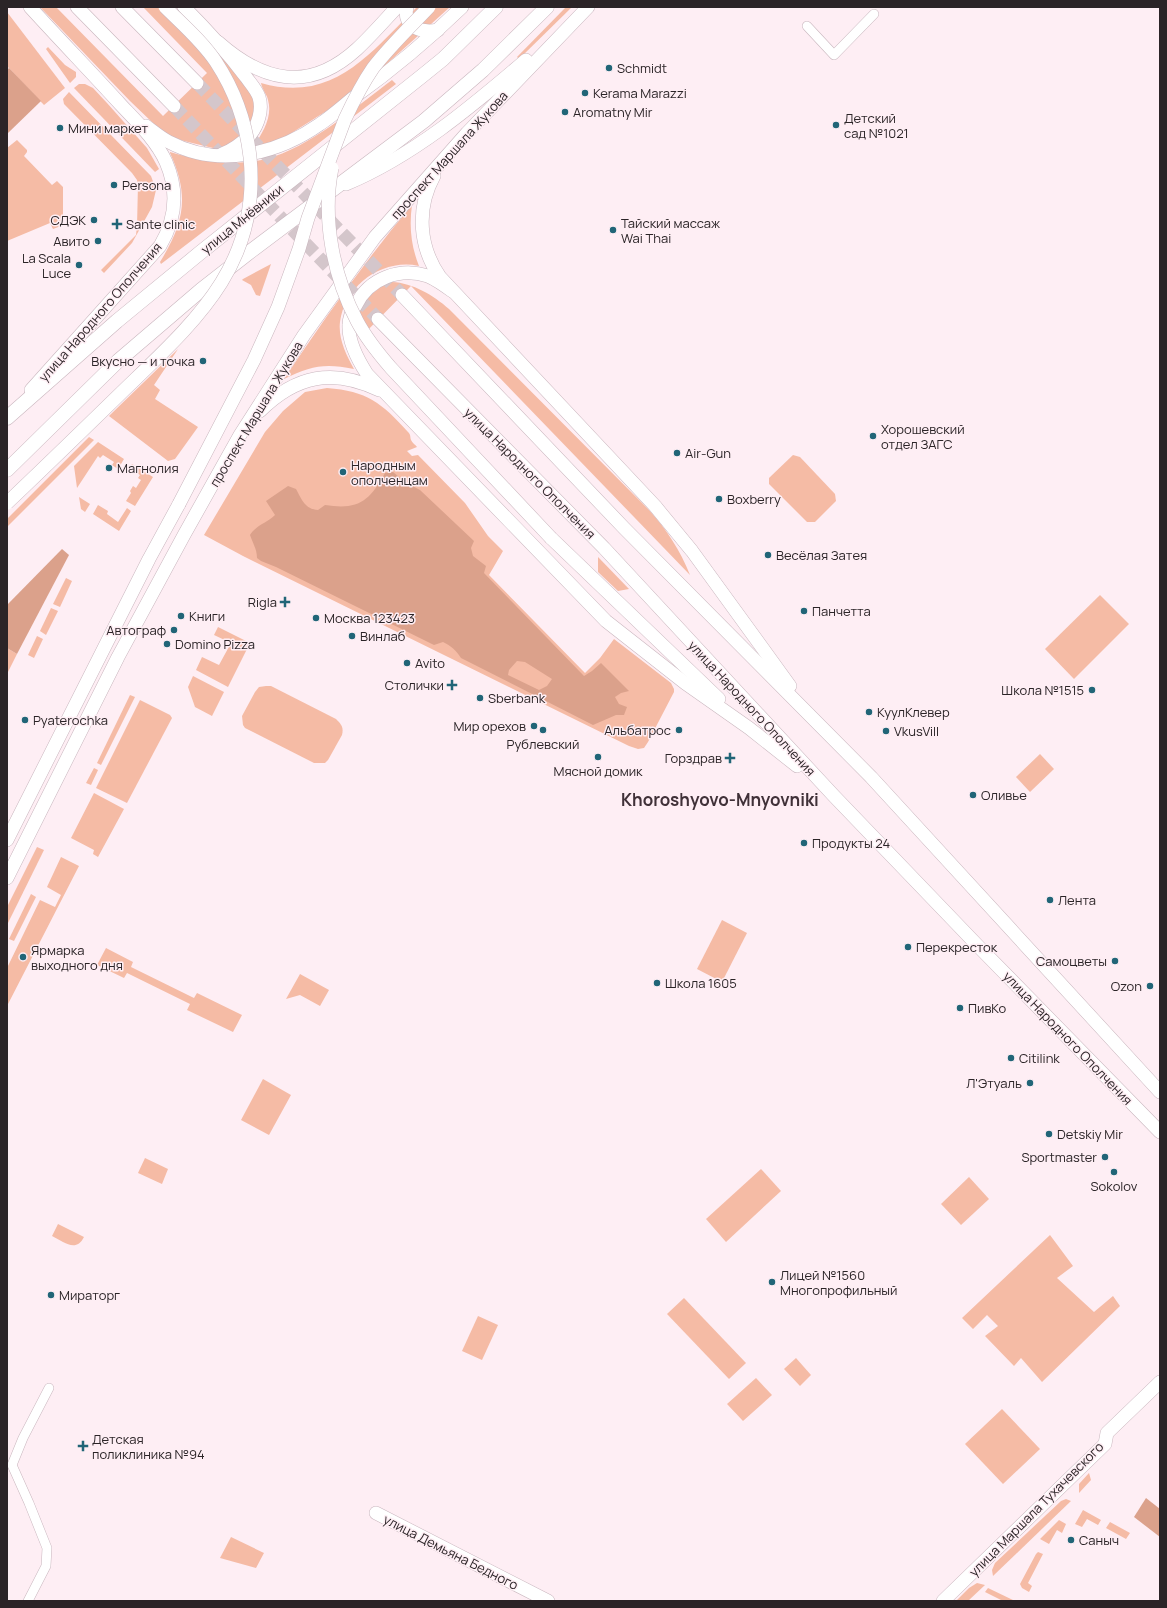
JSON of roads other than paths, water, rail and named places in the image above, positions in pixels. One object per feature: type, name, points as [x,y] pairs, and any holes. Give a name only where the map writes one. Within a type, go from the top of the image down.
[{"type":"main road","points":[[30,7],[114,97],[141,122],[168,141],[186,149],[212,155],[231,156],[265,152],[293,140],[333,115],[438,30],[462,7]]},
{"type":"main road","points":[[77,7],[174,106]]},
{"type":"main road","points":[[122,7],[197,83]]},
{"type":"main road","points":[[7,504],[159,356],[202,311],[227,274],[237,254],[245,232],[252,186],[248,140],[240,110],[228,81],[212,56],[165,7]]},
{"type":"main road","points":[[184,7],[218,42],[253,86],[259,97],[261,107],[256,126],[244,141],[236,148],[227,152],[212,155]]},
{"type":"main road","points":[[218,42],[238,58],[258,70],[281,77],[303,78],[323,72],[345,59],[358,48],[397,7]]},
{"type":"main road","points":[[407,7],[407,19],[412,26],[427,32],[438,30]]},
{"type":"main road","points":[[7,840],[149,559],[254,360],[266,334],[297,255],[308,218],[338,136],[352,104],[373,69],[385,53],[429,7]]},
{"type":"main road","name":"улица Мнёвники","points":[[7,418],[145,298],[422,76],[496,7]]},
{"type":"main road","points":[[7,470],[118,361],[201,290],[406,135],[454,96],[507,48],[547,7]]},
{"type":"main road","points":[[335,188],[371,173],[406,153],[508,75],[587,8]]},
{"type":"main road","name":"проспект Маршала Жукова","points":[[7,878],[118,657],[240,435],[304,334],[375,237],[454,147],[587,8]]},
{"type":"main road","name":"улица Народного Ополчения","points":[[7,418],[78,336],[150,258],[167,233],[172,220],[174,191],[166,162],[152,140],[114,97]]},
{"type":"main road","points":[[338,136],[329,187],[329,220],[333,252],[345,296],[357,321],[372,346],[551,538],[749,728]]},
{"type":"main road","points":[[454,147],[438,168],[429,184],[422,217],[423,236],[430,261],[440,277],[655,506],[692,551],[817,722]]},
{"type":"main road","points":[[452,291],[428,276],[417,274],[404,273],[389,276],[373,283],[358,301],[352,312],[349,323],[351,338],[357,356],[364,369],[386,394],[606,621],[685,683],[749,728],[834,796]]},
{"type":"main road","points":[[402,295],[624,528],[871,777],[1160,1092]]},
{"type":"main road","name":"улица Народного Ополчения","points":[[378,319],[604,548],[834,796],[1160,1132]]},
{"type":"main road","points":[[240,435],[272,400],[301,382],[310,379],[327,377],[350,379],[386,394]]},
{"type":"main road","name":"улица Маршала Тухачевского","points":[[943,1601],[1105,1444],[1108,1433],[1160,1382]]},
{"type":"main road","name":"улица Демьяна Бедного","points":[[376,1513],[548,1601]]},
{"type":"street","points":[[807,26],[834,55],[874,14]]},
{"type":"street","points":[[28,1601],[46,1566],[47,1548],[32,1508],[12,1465],[49,1388]]},
{"type":"tunnel","points":[[197,83],[402,295]]},
{"type":"tunnel","points":[[174,106],[378,319]]},
{"type":"place","name":"Schmidt","points":[[609,68]]},
{"type":"place","name":"Kerama Marazzi","points":[[585,93]]},
{"type":"place","name":"Aromatny Mir","points":[[565,112]]},
{"type":"place","name":"Детский сад №1021","points":[[836,125]]},
{"type":"place","name":"Мини маркет","points":[[60,128]]},
{"type":"place","name":"Persona","points":[[114,185]]},
{"type":"place","name":"СДЭК","points":[[94,220]]},
{"type":"place","name":"Sante clinic","points":[[117,224]]},
{"type":"place","name":"Тайский массаж Wai Thai","points":[[613,230]]},
{"type":"place","name":"Авито","points":[[98,241]]},
{"type":"place","name":"La Scala Luce","points":[[79,265]]},
{"type":"place","name":"Вкусно — и точка","points":[[203,361]]},
{"type":"place","name":"Хорошевский отдел ЗАГС","points":[[873,436]]},
{"type":"place","name":"Air-Gun","points":[[677,453]]},
{"type":"place","name":"Магнолия","points":[[109,468]]},
{"type":"place","name":"Народным ополченцам","points":[[343,472]]},
{"type":"place","name":"Boxberry","points":[[719,499]]},
{"type":"place","name":"Весёлая Затея","points":[[768,555]]},
{"type":"place","name":"Rigla","points":[[285,602]]},
{"type":"place","name":"Панчетта","points":[[804,611]]},
{"type":"place","name":"Книги","points":[[181,616]]},
{"type":"place","name":"Москва 123423","points":[[316,618]]},
{"type":"place","name":"Автограф","points":[[174,630]]},
{"type":"place","name":"Винлаб","points":[[352,636]]},
{"type":"place","name":"Domino Pizza","points":[[167,644]]},
{"type":"place","name":"Avito","points":[[407,663]]},
{"type":"place","name":"Столички","points":[[452,685]]},
{"type":"place","name":"Школа №1515","points":[[1092,690]]},
{"type":"place","name":"Sberbank","points":[[480,698]]},
{"type":"place","name":"КуулКлевер","points":[[869,712]]},
{"type":"place","name":"Pyaterochka","points":[[25,720]]},
{"type":"place","name":"Мир орехов","points":[[534,726]]},
{"type":"place","name":"Рублевский","points":[[543,730]]},
{"type":"place","name":"Альбатрос","points":[[679,730]]},
{"type":"place","name":"VkusVill","points":[[886,731]]},
{"type":"place","name":"Мясной домик","points":[[598,757]]},
{"type":"place","name":"Горздрав","points":[[730,758]]},
{"type":"place","name":"Оливье","points":[[973,795]]},
{"type":"place","name":"Продукты 24","points":[[804,843]]},
{"type":"place","name":"Лента","points":[[1050,900]]},
{"type":"place","name":"Перекресток","points":[[908,947]]},
{"type":"place","name":"Ярмарка выходного дня","points":[[23,957]]},
{"type":"place","name":"Самоцветы","points":[[1115,961]]},
{"type":"place","name":"Школа 1605","points":[[657,983]]},
{"type":"place","name":"Ozon","points":[[1150,986]]},
{"type":"place","name":"ПивКо","points":[[960,1008]]},
{"type":"place","name":"Citilink","points":[[1011,1058]]},
{"type":"place","name":"Л'Этуаль","points":[[1030,1083]]},
{"type":"place","name":"Detskiy Mir","points":[[1049,1134]]},
{"type":"place","name":"Sportmaster","points":[[1105,1157]]},
{"type":"place","name":"Sokolov","points":[[1114,1172]]},
{"type":"place","name":"Лицей №1560 Многопрофильный","points":[[772,1282]]},
{"type":"place","name":"Мираторг","points":[[51,1295]]},
{"type":"place","name":"Детская поликлиника №94","points":[[83,1446]]},
{"type":"place","name":"Саныч","points":[[1071,1540]]},
{"type":"district","name":"Khoroshyovo-Mnyovniki","points":[[720,799]]}]
